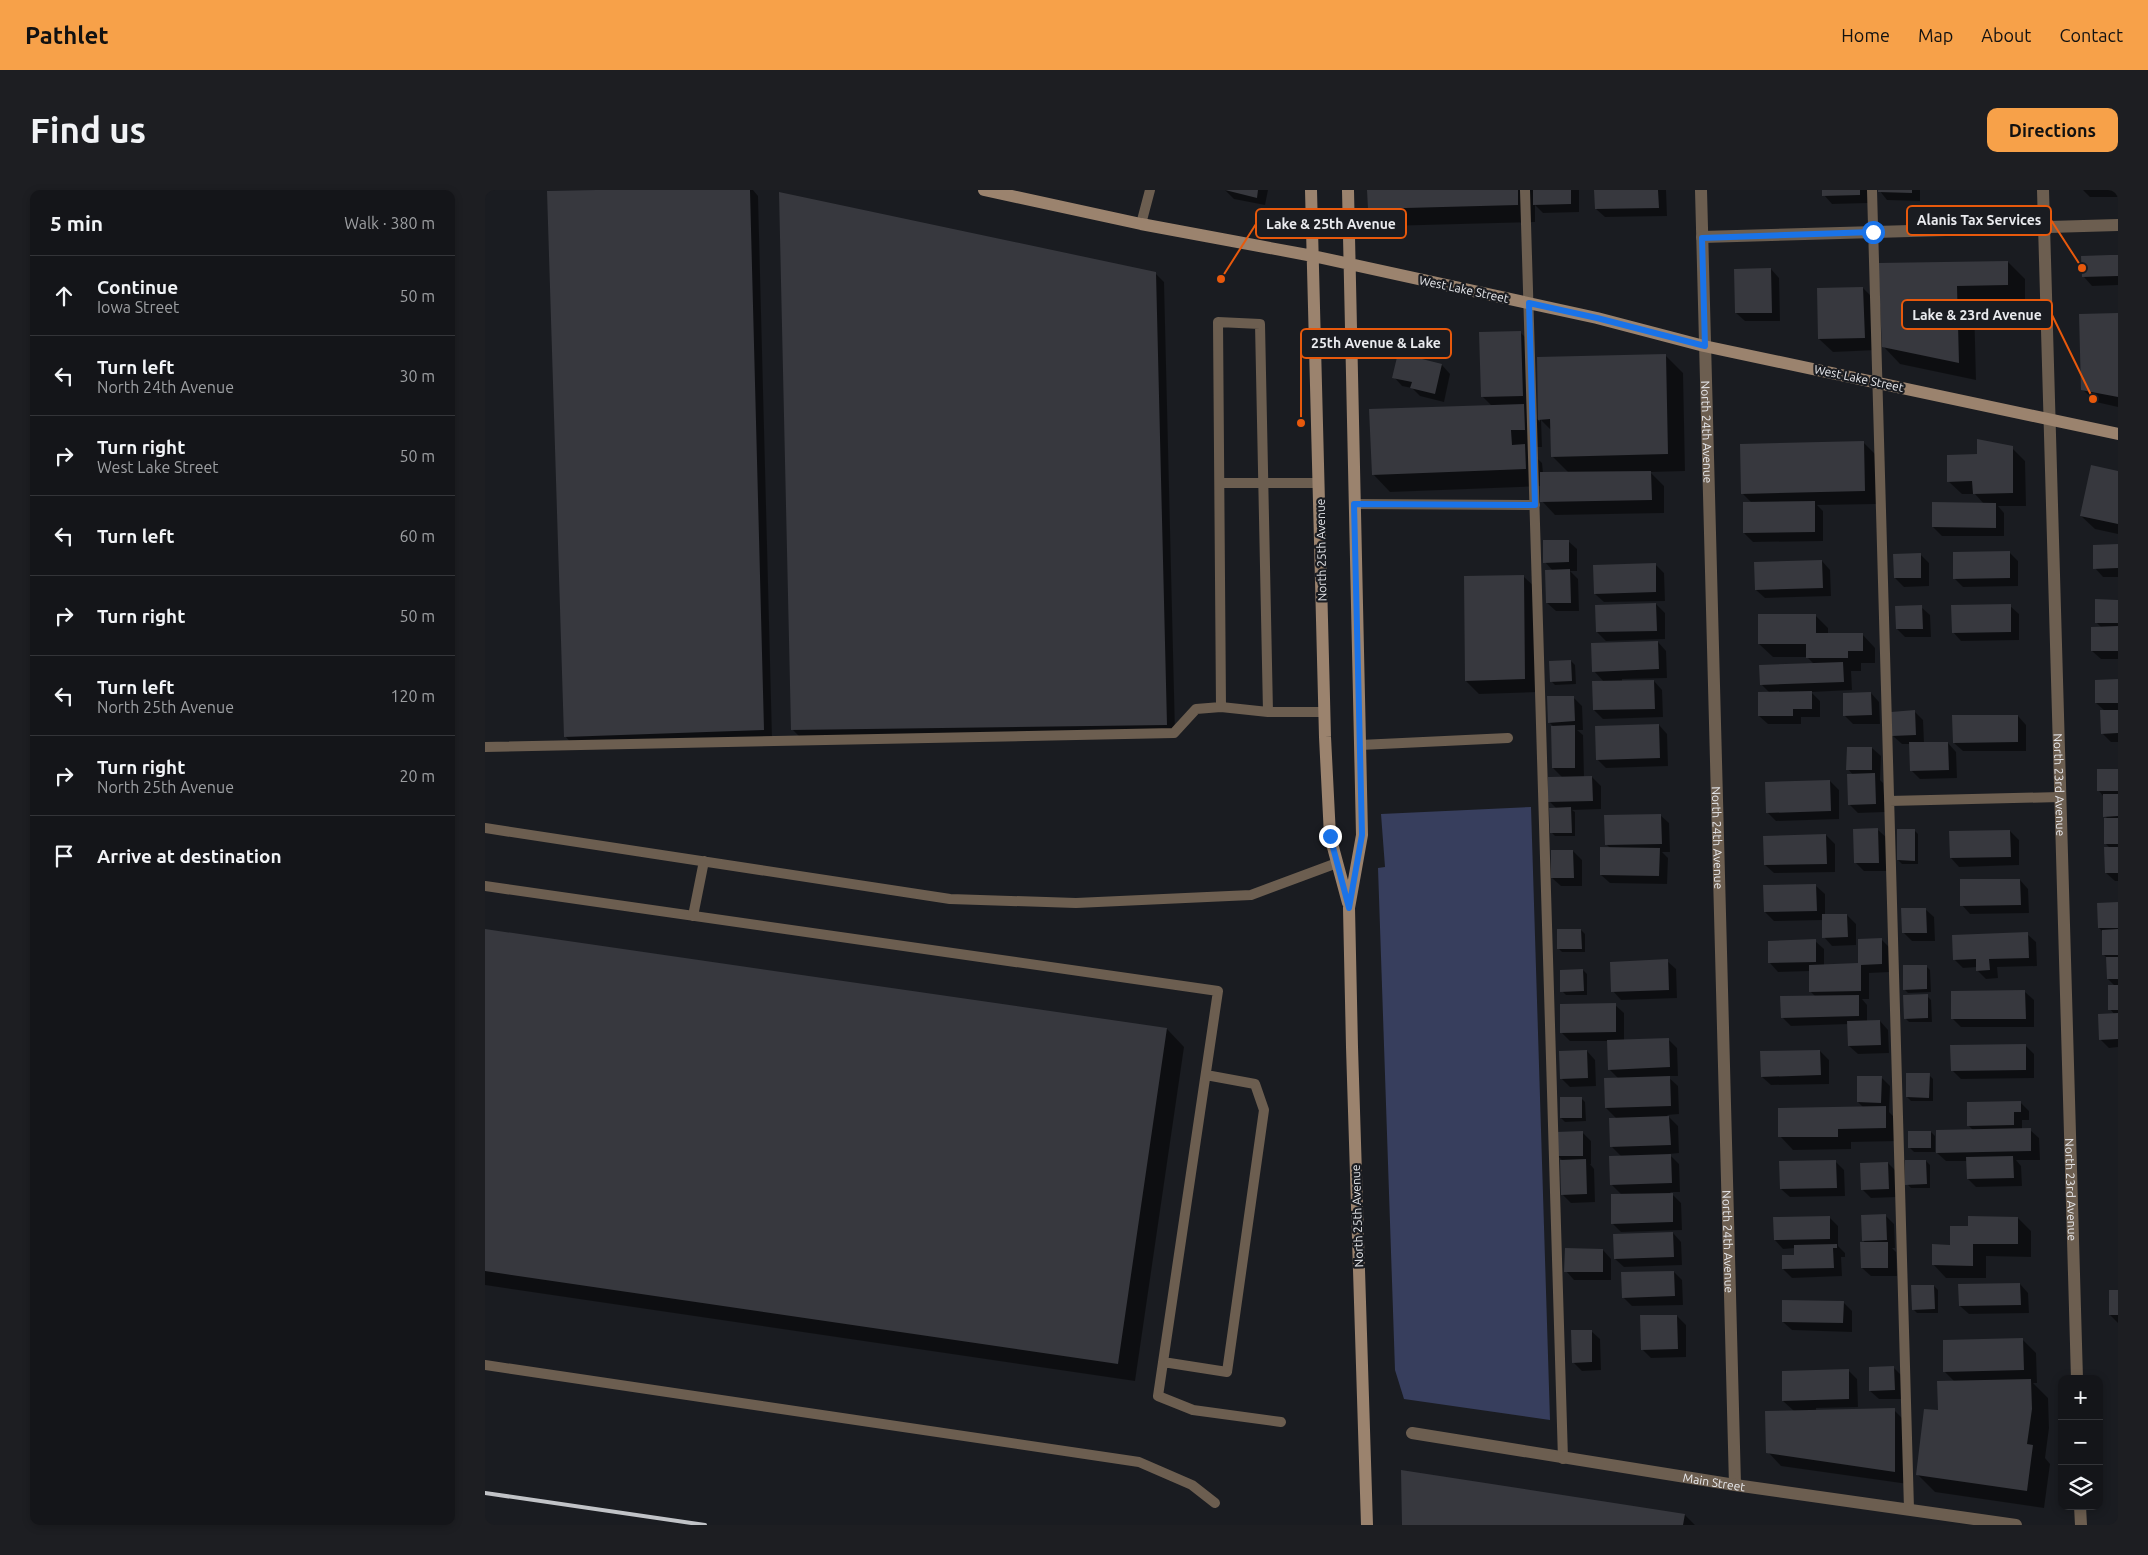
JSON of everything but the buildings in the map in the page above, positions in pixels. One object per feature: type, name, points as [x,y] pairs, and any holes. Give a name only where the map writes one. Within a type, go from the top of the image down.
[{"type":"main road","name":"West Lake Street","points":[[984,190],[1141,224],[1313,256],[1597,318],[1705,346],[2118,434]]},
{"type":"main road","name":"North 25th Avenue","points":[[1311,190],[1324,712],[1330,836],[1349,908]]},
{"type":"main road","name":"North 25th Avenue","points":[[1348,190],[1362,835],[1349,908],[1367,1525]]},
{"type":"street","name":"North 24th Avenue","points":[[1701,190],[1735,1485]]},
{"type":"street","name":"North 23rd Avenue","points":[[2043,190],[2077,1375]]},
{"type":"street","points":[[1702,238],[2118,226]]},
{"type":"street","name":"Main Street","points":[[1413,1433],[1735,1485],[2016,1525]]},
{"type":"street","points":[[2080,1510],[2081,1525]]},
{"type":"lane","points":[[1141,224],[1150,190]]},
{"type":"lane","points":[[1525,190],[1563,1458]]},
{"type":"lane","points":[[1872,190],[1909,1509]]},
{"type":"lane","points":[[1221,707],[1218,322],[1260,324],[1268,712]]},
{"type":"lane","points":[[1220,483],[1319,483]]},
{"type":"lane","points":[[1354,504],[1535,505]]},
{"type":"lane","points":[[485,747],[1174,733],[1196,708],[1221,707],[1268,712],[1324,712]]},
{"type":"lane","points":[[1360,745],[1508,738]]},
{"type":"lane","points":[[1889,801],[2060,797]]},
{"type":"lane","points":[[485,828],[951,899],[1076,903],[1251,895],[1337,863]]},
{"type":"lane","points":[[693,916],[704,861]]},
{"type":"lane","points":[[485,886],[1218,991],[1158,1396],[1193,1410],[1281,1422]]},
{"type":"lane","points":[[1163,1362],[1227,1372],[1264,1110],[1255,1084],[1206,1075]]},
{"type":"lane","points":[[485,1365],[1139,1462],[1192,1485],[1215,1503]]},
{"type":"shaded area","points":[[1531,807],[1550,1420],[1404,1399],[1395,1370],[1378,868],[1385,867],[1381,814]]},
{"type":"railway","points":[[485,1493],[705,1525]]},
{"type":"place","name":"Alanis Tax Services","points":[[2082,268]]},
{"type":"place","name":"Lake & 25th Avenue","points":[[1221,279]]},
{"type":"place","name":"Lake & 23rd Avenue","points":[[2093,399]]},
{"type":"place","name":"25th Avenue & Lake","points":[[1301,423]]},
{"type":"route","points":[[1330,836],[1349,908],[1362,835],[1354,504],[1535,505],[1529,303],[1597,318],[1705,346],[1702,238],[1873,232]]}]
